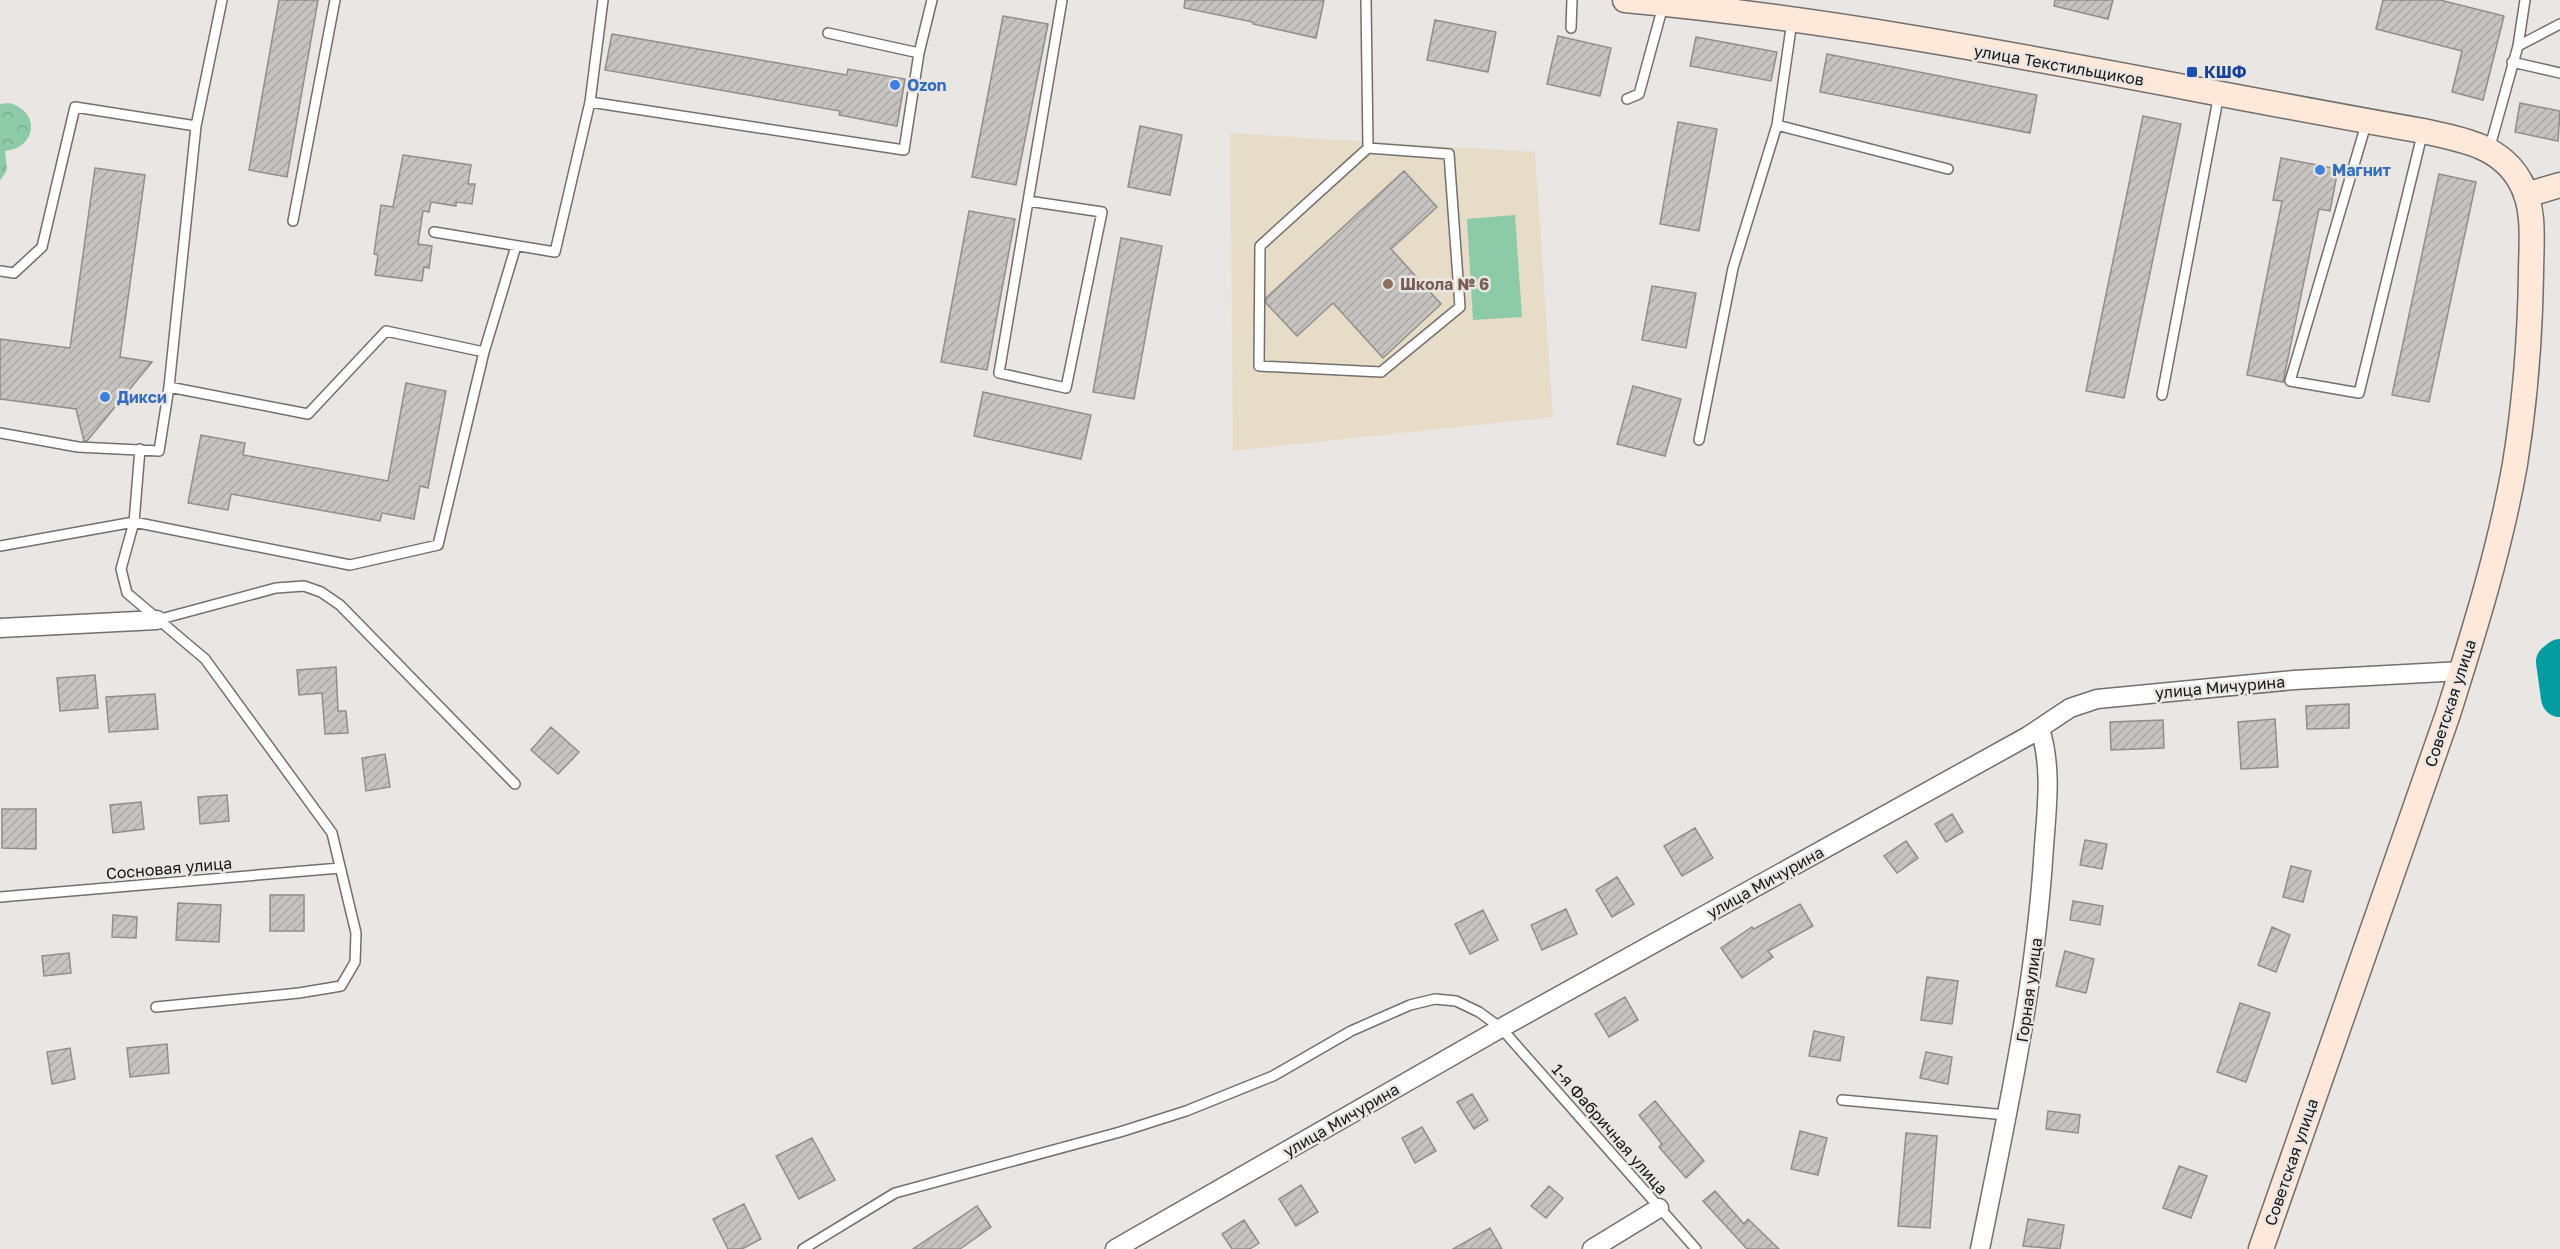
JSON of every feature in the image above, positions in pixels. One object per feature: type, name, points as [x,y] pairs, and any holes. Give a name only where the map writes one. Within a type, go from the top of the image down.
[{"type":"main road","name":"улица Текстильщиков","points":[[1625,0],[1676,3],[1792,19],[2423,131],[2468,141],[2489,150]]},
{"type":"main road","name":"Советская улица","points":[[2261,1249],[2462,671],[2487,585],[2516,452],[2531,286],[2531,229],[2526,195],[2521,181],[2511,168],[2489,150]]},
{"type":"main road","points":[[2526,195],[2560,185]]},
{"type":"street","points":[[0,628],[157,620]]},
{"type":"street","name":"улица Мичурина","points":[[1115,1249],[1501,1028],[2040,729],[2070,708],[2097,699],[2294,681],[2462,671]]},
{"type":"street","name":"Горная улица","points":[[1980,1249],[2030,993],[2042,891],[2048,771],[2040,729]]},
{"type":"street","points":[[1592,1249],[1659,1208]]},
{"type":"lane","points":[[0,433],[78,447],[159,451],[169,387],[196,126],[222,0]]},
{"type":"lane","points":[[293,221],[335,0]]},
{"type":"lane","points":[[434,232],[555,252],[590,102],[603,0]]},
{"type":"lane","points":[[590,102],[904,150],[919,53],[932,0]]},
{"type":"lane","points":[[1028,201],[1102,212],[1066,388],[999,373],[1028,201],[1062,0]]},
{"type":"lane","points":[[1366,0],[1368,148],[1260,246],[1259,366],[1381,372],[1460,307],[1449,154],[1368,148]]},
{"type":"lane","points":[[1571,28],[1572,0]]},
{"type":"lane","points":[[2489,150],[2518,46],[2525,0]]},
{"type":"lane","points":[[1627,99],[1639,93],[1676,3]]},
{"type":"lane","points":[[1699,440],[1733,268],[1777,125],[1792,19]]},
{"type":"lane","points":[[2518,46],[2560,24]]},
{"type":"lane","points":[[828,33],[919,53]]},
{"type":"lane","points":[[2512,62],[2560,73]]},
{"type":"lane","points":[[2162,395],[2219,94]]},
{"type":"lane","points":[[0,271],[14,273],[42,247],[75,107],[196,126]]},
{"type":"lane","points":[[2367,122],[2290,381],[2359,393],[2423,131]]},
{"type":"lane","points":[[1777,125],[1948,170]]},
{"type":"lane","points":[[0,546],[134,522],[350,565],[438,545],[484,352],[516,246]]},
{"type":"lane","points":[[169,387],[308,414],[386,331],[484,352]]},
{"type":"lane","points":[[140,449],[134,522],[121,569],[127,593],[205,659],[332,833],[356,933],[354,962],[341,986],[156,1008]]},
{"type":"lane","points":[[157,620],[276,588],[304,586],[321,592],[339,605],[515,784]]},
{"type":"lane","name":"Сосновая улица","points":[[0,897],[340,868]]},
{"type":"lane","name":"1-я Фабричная улица","points":[[804,1249],[895,1193],[1120,1132],[1186,1111],[1273,1076],[1351,1031],[1410,1005],[1435,999],[1455,1001],[1479,1012],[1501,1028],[1696,1249]]},
{"type":"lane","points":[[1842,1100],[2007,1115]]},
{"type":"shaded area","name":"Школа № 6","points":[[1230,133],[1535,152],[1553,417],[1233,451]]},
{"type":"green space","points":[[9,103],[26,113],[31,129],[24,143],[5,151],[7,170],[0,181],[0,104]]},
{"type":"green space","points":[[1515,215],[1522,317],[1473,320],[1467,219]]},
{"type":"building","points":[[279,0],[318,0],[287,177],[249,170]]},
{"type":"building","points":[[1185,0],[1324,0],[1316,38],[1184,8]]},
{"type":"building","points":[[2055,0],[2113,0],[2108,19],[2054,6]]},
{"type":"building","points":[[2383,0],[2440,0],[2504,16],[2483,100],[2452,92],[2462,51],[2376,29]]},
{"type":"building","points":[[1003,16],[1048,24],[1016,185],[972,177]]},
{"type":"building","points":[[1435,20],[1496,32],[1488,72],[1427,60]]},
{"type":"building","points":[[612,34],[847,75],[848,69],[905,79],[897,126],[839,115],[840,111],[605,70]]},
{"type":"building","points":[[1558,36],[1611,48],[1600,96],[1547,84]]},
{"type":"building","points":[[1696,37],[1777,52],[1771,81],[1690,66]]},
{"type":"building","points":[[1827,54],[2037,95],[2030,133],[1820,92]]},
{"type":"building","points":[[2520,103],[2560,111],[2558,141],[2515,132]]},
{"type":"building","points":[[2143,116],[2181,124],[2124,398],[2086,391]]},
{"type":"building","points":[[1678,122],[1717,129],[1699,231],[1660,224]]},
{"type":"building","points":[[1140,126],[1182,135],[1170,195],[1128,187]]},
{"type":"building","points":[[403,155],[471,165],[468,184],[475,184],[472,204],[456,202],[456,206],[431,202],[429,212],[423,211],[418,244],[432,246],[429,268],[424,267],[422,281],[375,275],[378,255],[374,254],[381,205],[393,207]]},
{"type":"building","points":[[2281,158],[2338,169],[2330,211],[2319,209],[2283,382],[2247,375],[2282,201],[2273,200]]},
{"type":"building","points":[[95,168],[145,175],[120,357],[152,362],[87,441],[84,441],[76,409],[0,399],[0,339],[70,348]]},
{"type":"building","points":[[1404,171],[1437,207],[1391,249],[1441,304],[1383,358],[1333,303],[1297,336],[1266,303],[1266,298]]},
{"type":"building","points":[[2439,174],[2476,182],[2429,402],[2392,395]]},
{"type":"building","points":[[969,211],[1015,219],[987,370],[941,362]]},
{"type":"building","points":[[1121,238],[1162,246],[1134,399],[1093,392]]},
{"type":"building","points":[[1652,286],[1696,293],[1686,348],[1642,340]]},
{"type":"building","points":[[406,383],[446,391],[428,488],[420,486],[414,519],[382,513],[380,521],[231,494],[228,510],[188,503],[201,435],[245,443],[243,455],[388,481]]},
{"type":"building","points":[[1633,386],[1681,399],[1665,456],[1617,444]]},
{"type":"building","points":[[983,392],[1091,415],[1081,459],[974,436]]},
{"type":"building","points":[[336,667],[338,711],[346,711],[348,733],[325,734],[322,693],[299,695],[297,670]]},
{"type":"building","points":[[95,675],[98,708],[60,711],[57,678]]},
{"type":"building","points":[[155,694],[158,729],[109,732],[106,697]]},
{"type":"building","points":[[2349,704],[2349,728],[2307,729],[2306,706]]},
{"type":"building","points":[[2275,719],[2278,767],[2241,769],[2238,722]]},
{"type":"building","points":[[2163,720],[2164,748],[2111,750],[2110,722]]},
{"type":"building","points":[[551,727],[579,752],[558,774],[531,750]]},
{"type":"building","points":[[385,754],[390,787],[366,791],[362,758]]},
{"type":"building","points":[[227,795],[229,821],[200,824],[198,797]]},
{"type":"building","points":[[141,802],[144,829],[113,833],[110,805]]},
{"type":"building","points":[[2,809],[36,809],[36,849],[2,848]]},
{"type":"building","points":[[1952,814],[1963,832],[1946,842],[1935,824]]},
{"type":"building","points":[[1695,828],[1713,858],[1682,876],[1664,846]]},
{"type":"building","points":[[2085,840],[2107,844],[2102,869],[2080,865]]},
{"type":"building","points":[[1906,841],[1918,858],[1897,873],[1884,856]]},
{"type":"building","points":[[2291,866],[2311,871],[2303,902],[2283,897]]},
{"type":"building","points":[[1617,877],[1634,904],[1612,917],[1596,890]]},
{"type":"building","points":[[270,895],[304,895],[304,931],[270,931]]},
{"type":"building","points":[[2073,901],[2103,906],[2100,925],[2070,920]]},
{"type":"building","points":[[178,903],[221,905],[219,942],[176,940]]},
{"type":"building","points":[[1800,904],[1813,926],[1768,951],[1773,957],[1742,978],[1721,948],[1752,927],[1754,929]]},
{"type":"building","points":[[1566,909],[1577,934],[1542,950],[1531,925]]},
{"type":"building","points":[[1483,910],[1498,940],[1470,954],[1455,924]]},
{"type":"building","points":[[113,915],[137,917],[136,938],[112,937]]},
{"type":"building","points":[[2272,927],[2290,935],[2276,972],[2258,965]]},
{"type":"building","points":[[2065,951],[2094,959],[2086,993],[2056,986]]},
{"type":"building","points":[[69,953],[71,973],[44,976],[42,956]]},
{"type":"building","points":[[1927,977],[1958,981],[1952,1024],[1921,1020]]},
{"type":"building","points":[[1625,997],[1638,1020],[1609,1037],[1595,1014]]},
{"type":"building","points":[[2240,1003],[2270,1013],[2246,1082],[2217,1072]]},
{"type":"building","points":[[1814,1031],[1844,1037],[1840,1061],[1809,1056]]},
{"type":"building","points":[[167,1044],[169,1073],[130,1077],[127,1048]]},
{"type":"building","points":[[70,1048],[75,1079],[52,1084],[47,1052]]},
{"type":"building","points":[[1926,1052],[1952,1057],[1948,1084],[1920,1078]]},
{"type":"building","points":[[1472,1094],[1488,1120],[1474,1129],[1457,1102]]},
{"type":"building","points":[[1655,1101],[1704,1161],[1686,1178],[1659,1147],[1662,1144],[1639,1115]]},
{"type":"building","points":[[2048,1111],[2080,1115],[2078,1133],[2046,1129]]},
{"type":"building","points":[[1422,1127],[1436,1151],[1415,1163],[1402,1138]]},
{"type":"building","points":[[1800,1131],[1827,1138],[1818,1175],[1791,1169]]},
{"type":"building","points":[[1906,1133],[1937,1136],[1930,1228],[1898,1226]]},
{"type":"building","points":[[812,1138],[835,1180],[799,1199],[776,1156]]},
{"type":"building","points":[[2179,1166],[2207,1176],[2191,1218],[2163,1208]]},
{"type":"building","points":[[1301,1185],[1318,1212],[1296,1226],[1279,1199]]},
{"type":"building","points":[[1549,1186],[1563,1198],[1546,1218],[1531,1206]]},
{"type":"building","points":[[1715,1191],[1744,1224],[1748,1219],[1779,1249],[1747,1249],[1703,1201]]},
{"type":"building","points":[[744,1204],[761,1239],[742,1249],[728,1249],[713,1219]]},
{"type":"building","points":[[977,1206],[991,1227],[960,1249],[913,1249]]},
{"type":"building","points":[[2028,1219],[2064,1225],[2060,1249],[2023,1246]]},
{"type":"building","points":[[1244,1220],[1259,1243],[1250,1249],[1232,1249],[1222,1234]]},
{"type":"building","points":[[1490,1228],[1502,1249],[1453,1249]]},
{"type":"waterway","points":[[2560,658],[2555,662],[2560,698]]},
{"type":"place","name":"КШФ","points":[[2192,72]]},
{"type":"place","name":"Ozon","points":[[895,85]]},
{"type":"place","name":"Магнит","points":[[2320,170]]},
{"type":"place","name":"Школа № 6","points":[[1388,284]]},
{"type":"place","name":"Дикси","points":[[105,397]]}]
